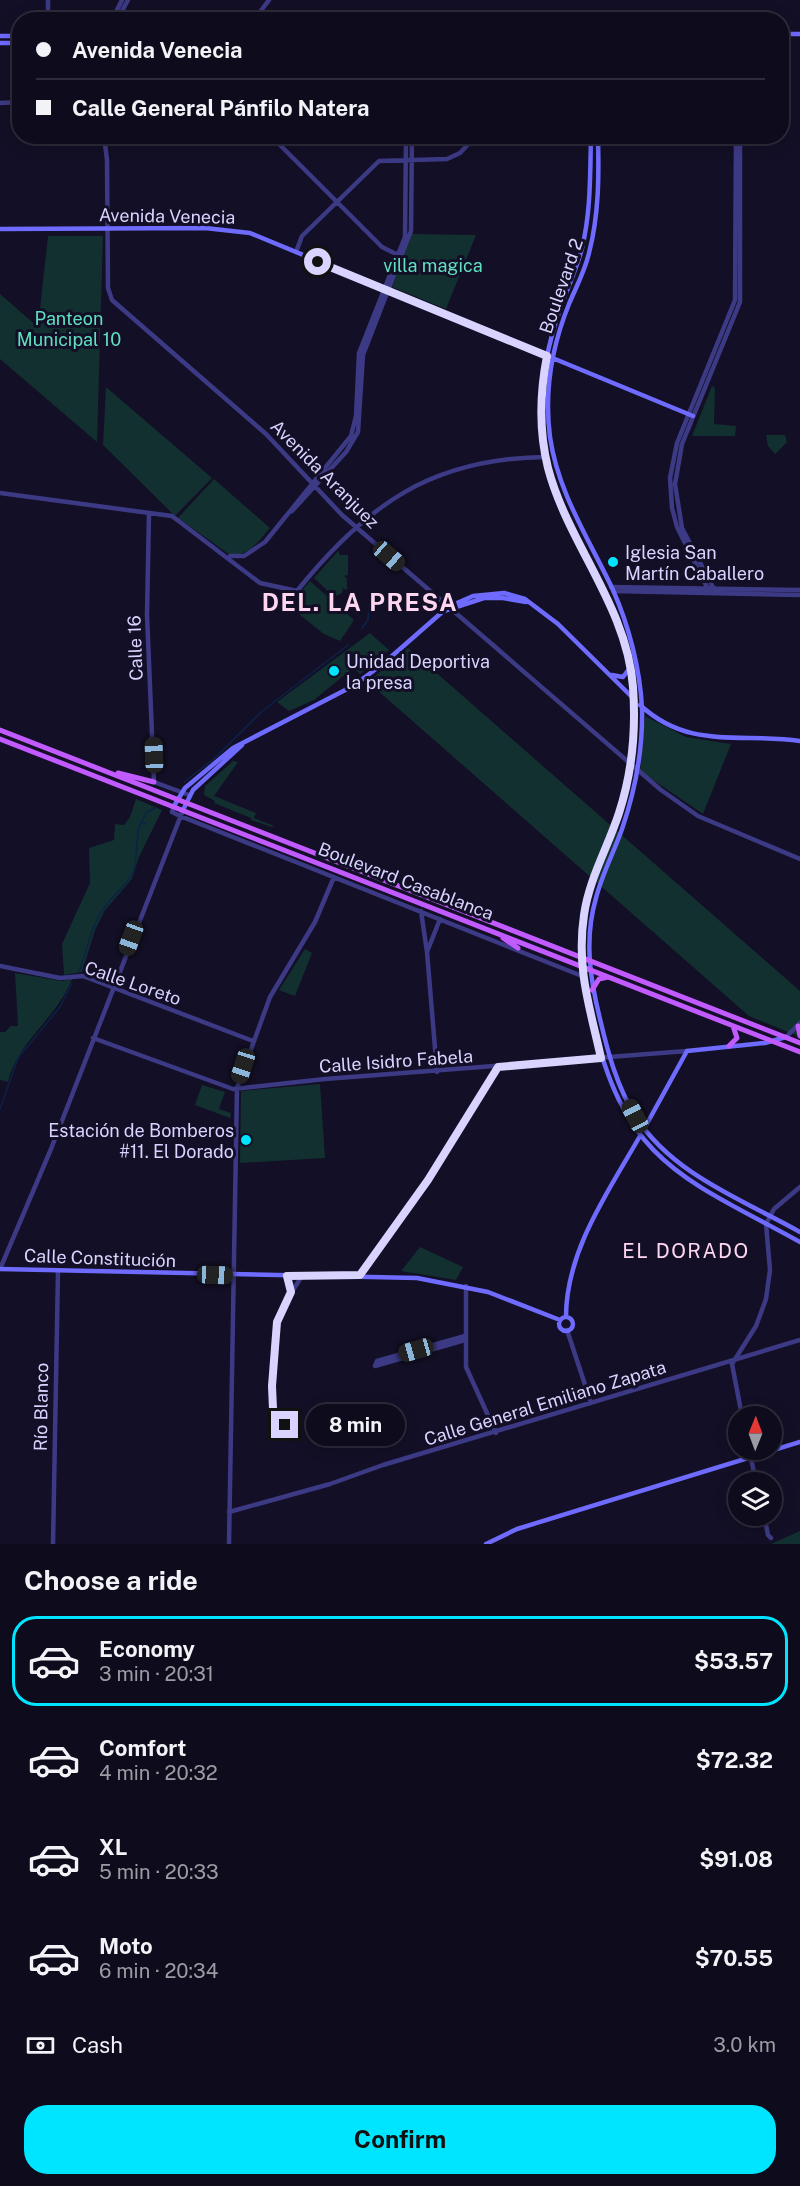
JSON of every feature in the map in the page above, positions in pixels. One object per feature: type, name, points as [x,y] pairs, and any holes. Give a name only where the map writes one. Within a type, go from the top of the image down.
[{"type":"main road","name":"Boulevard 2","points":[[591,144],[589,207],[582,250],[550,357],[542,420],[546,457],[563,508],[617,620],[630,667],[633,698],[629,765],[620,811],[587,899],[581,956],[582,976],[601,1058],[622,1108],[640,1136],[659,1158],[684,1178],[800,1242]]},
{"type":"main road","name":"Boulevard 2","points":[[598,144],[597,207],[590,250],[550,357],[549,412],[556,466],[571,506],[612,589],[631,644],[642,706],[637,770],[624,822],[595,901],[589,960],[592,990],[609,1057],[626,1098],[644,1129],[679,1163],[800,1232]]},
{"type":"main road","name":"Avenida Venecia","points":[[0,229],[229,228],[250,233],[691,416]]},
{"type":"main road","points":[[174,806],[182,792],[233,748],[340,694],[365,677],[447,609],[473,596],[493,593],[513,594],[550,616],[633,698],[667,724],[701,736],[800,741]]},
{"type":"main road","points":[[611,675],[624,677],[630,667]]},
{"type":"main road","name":"Boulevard Casablanca","points":[[0,730],[800,1043]]},
{"type":"main road","name":"Boulevard Casablanca","points":[[0,739],[174,806],[181,813],[581,965],[800,1052]]},
{"type":"main road","points":[[181,813],[189,795],[244,743]]},
{"type":"main road","points":[[106,772],[154,782]]},
{"type":"main road","points":[[497,933],[518,948]]},
{"type":"main road","points":[[592,990],[599,979],[611,978]]},
{"type":"main road","points":[[799,1024],[800,1036]]},
{"type":"main road","points":[[729,1046],[737,1038],[732,1025]]},
{"type":"main road","name":"Calle Isidro Fabela","points":[[687,1051],[773,1042],[786,1037]]},
{"type":"main road","points":[[566,1317],[560,1320],[561,1328],[567,1330],[573,1324],[566,1317],[568,1283],[576,1256],[687,1051]]},
{"type":"main road","name":"Calle Constitución","points":[[0,1269],[234,1276],[360,1275],[417,1278],[466,1286],[501,1296],[560,1320]]},
{"type":"main road","points":[[782,1448],[800,1442]]},
{"type":"main road","points":[[486,1544],[517,1529],[741,1460]]},
{"type":"street","name":"Avenida Aranjuez","points":[[104,144],[108,288],[112,300],[266,434],[356,526],[447,609],[629,765],[698,816],[800,859]]},
{"type":"street","points":[[279,144],[382,247],[400,256]]},
{"type":"street","points":[[407,144],[409,159]]},
{"type":"street","points":[[227,556],[237,558],[254,551],[314,485],[352,435],[356,416],[359,353],[400,256],[405,237],[411,144]]},
{"type":"street","points":[[296,252],[302,236],[379,161],[454,157],[468,144]]},
{"type":"street","points":[[712,591],[682,528],[675,499],[678,460],[691,416],[740,302],[738,144]]},
{"type":"street","points":[[0,493],[174,517],[260,583],[297,591],[336,544],[402,492],[444,473],[497,459],[546,457]]},
{"type":"street","name":"Calle 16","points":[[149,513],[147,615],[154,782]]},
{"type":"street","points":[[612,589],[800,593]]},
{"type":"street","points":[[154,782],[189,795]]},
{"type":"street","points":[[0,1269],[51,1149],[181,813],[334,877],[518,948],[582,976]]},
{"type":"street","points":[[228,1544],[237,1088],[270,997],[315,922],[334,877]]},
{"type":"street","points":[[421,911],[427,952],[437,1072]]},
{"type":"street","points":[[427,952],[440,919]]},
{"type":"street","name":"Calle Loreto","points":[[0,966],[60,978],[80,975],[253,1041]]},
{"type":"street","points":[[786,1037],[799,1024]]},
{"type":"street","name":"Calle Isidro Fabela","points":[[93,1038],[208,1081],[237,1088],[687,1051]]},
{"type":"street","points":[[360,1275],[435,1170],[498,1067]]},
{"type":"street","points":[[740,1406],[732,1370],[733,1361],[756,1326],[766,1299],[770,1270],[766,1224],[770,1215],[800,1187]]},
{"type":"street","name":"Río Blanco","points":[[53,1544],[58,1271]]},
{"type":"street","points":[[287,1276],[291,1292]]},
{"type":"street","points":[[285,1425],[273,1409],[272,1386],[277,1322],[291,1292],[302,1276]]},
{"type":"street","points":[[466,1286],[465,1338],[468,1374],[496,1433]]},
{"type":"street","points":[[567,1330],[591,1403]]},
{"type":"street","points":[[465,1338],[375,1366],[377,1361],[465,1338]]},
{"type":"street","name":"Calle General Emiliano Zapata","points":[[229,1512],[800,1340]]},
{"type":"street","points":[[766,1526],[771,1538]]},
{"type":"green space","name":"villa magica","points":[[412,234],[476,235],[446,309],[392,287]]},
{"type":"green space","name":"Panteon Municipal 10","points":[[48,236],[103,236],[97,442],[0,359],[0,294],[38,327]]},
{"type":"green space","points":[[712,386],[715,388],[714,424],[736,426],[735,436],[692,436]]},
{"type":"green space","points":[[106,387],[212,478],[175,516],[103,445]]},
{"type":"green space","points":[[766,435],[785,435],[787,442],[775,454],[768,446]]},
{"type":"green space","points":[[214,479],[270,528],[248,551],[230,555],[178,518]]},
{"type":"green space","points":[[338,551],[340,555],[348,555],[348,575],[344,576],[347,579],[347,590],[343,588],[342,593],[334,597],[314,578]]},
{"type":"green space","points":[[310,581],[354,620],[340,641],[324,634],[300,615],[301,607],[296,597]]},
{"type":"green space","name":"Unidad Deportiva la presa","points":[[370,633],[389,650],[360,674],[353,668],[314,700],[289,711],[277,702]]},
{"type":"green space","points":[[408,648],[800,991],[800,1037],[749,1016],[368,682],[381,671],[392,667],[393,663]]},
{"type":"green space","points":[[645,716],[686,737],[731,744],[703,814],[640,771]]},
{"type":"green space","points":[[233,761],[238,762],[214,796],[256,813],[254,818],[274,826],[251,820],[251,818],[214,803],[215,801],[204,795],[205,786]]},
{"type":"green space","points":[[136,799],[162,810],[139,857],[132,879],[105,910],[95,930],[82,972],[64,975],[62,944],[90,883],[89,848],[114,840],[115,824],[124,825],[130,817]]},
{"type":"green space","points":[[305,949],[312,953],[295,996],[279,990]]},
{"type":"green space","points":[[15,973],[61,981],[72,979],[57,1006],[20,1054],[8,1082],[0,1080],[0,1032],[5,1032],[11,1026],[18,1026]]},
{"type":"green space","points":[[320,1084],[325,1158],[240,1163],[241,1091]]},
{"type":"green space","points":[[202,1085],[225,1092],[219,1109],[231,1113],[230,1118],[195,1105]]},
{"type":"green space","points":[[420,1247],[463,1267],[456,1280],[401,1271]]},
{"type":"green space","points":[[800,1531],[800,1544],[771,1544]]},
{"type":"waterway","points":[[362,628],[368,620],[369,606],[384,600]]},
{"type":"waterway","points":[[184,782],[215,758],[261,712],[348,645]]},
{"type":"waterway","points":[[141,823],[147,812],[156,807]]},
{"type":"waterway","points":[[79,972],[98,918],[105,906],[132,875],[140,824],[146,823]]},
{"type":"waterway","points":[[0,1109],[18,1058],[60,1007],[72,983]]},
{"type":"place","name":"Iglesia San Martín Caballero","points":[[613,562]]},
{"type":"place","name":"Unidad Deportiva la presa","points":[[334,671]]},
{"type":"place","name":"Estación de Bomberos #11. El Dorado","points":[[246,1140]]},
{"type":"district","name":"DEL. LA PRESA","points":[[360,602]]},
{"type":"district","name":"EL DORADO","points":[[686,1251]]},
{"type":"route","points":[[285,1425],[273,1409],[272,1386],[277,1322],[291,1292],[291,1284],[287,1276],[360,1275],[428,1180],[498,1067],[601,1058],[582,976],[581,945],[584,913],[591,884],[620,811],[631,755],[633,724],[632,678],[617,620],[563,508],[549,470],[542,436],[543,384],[547,356],[318,262]]}]
